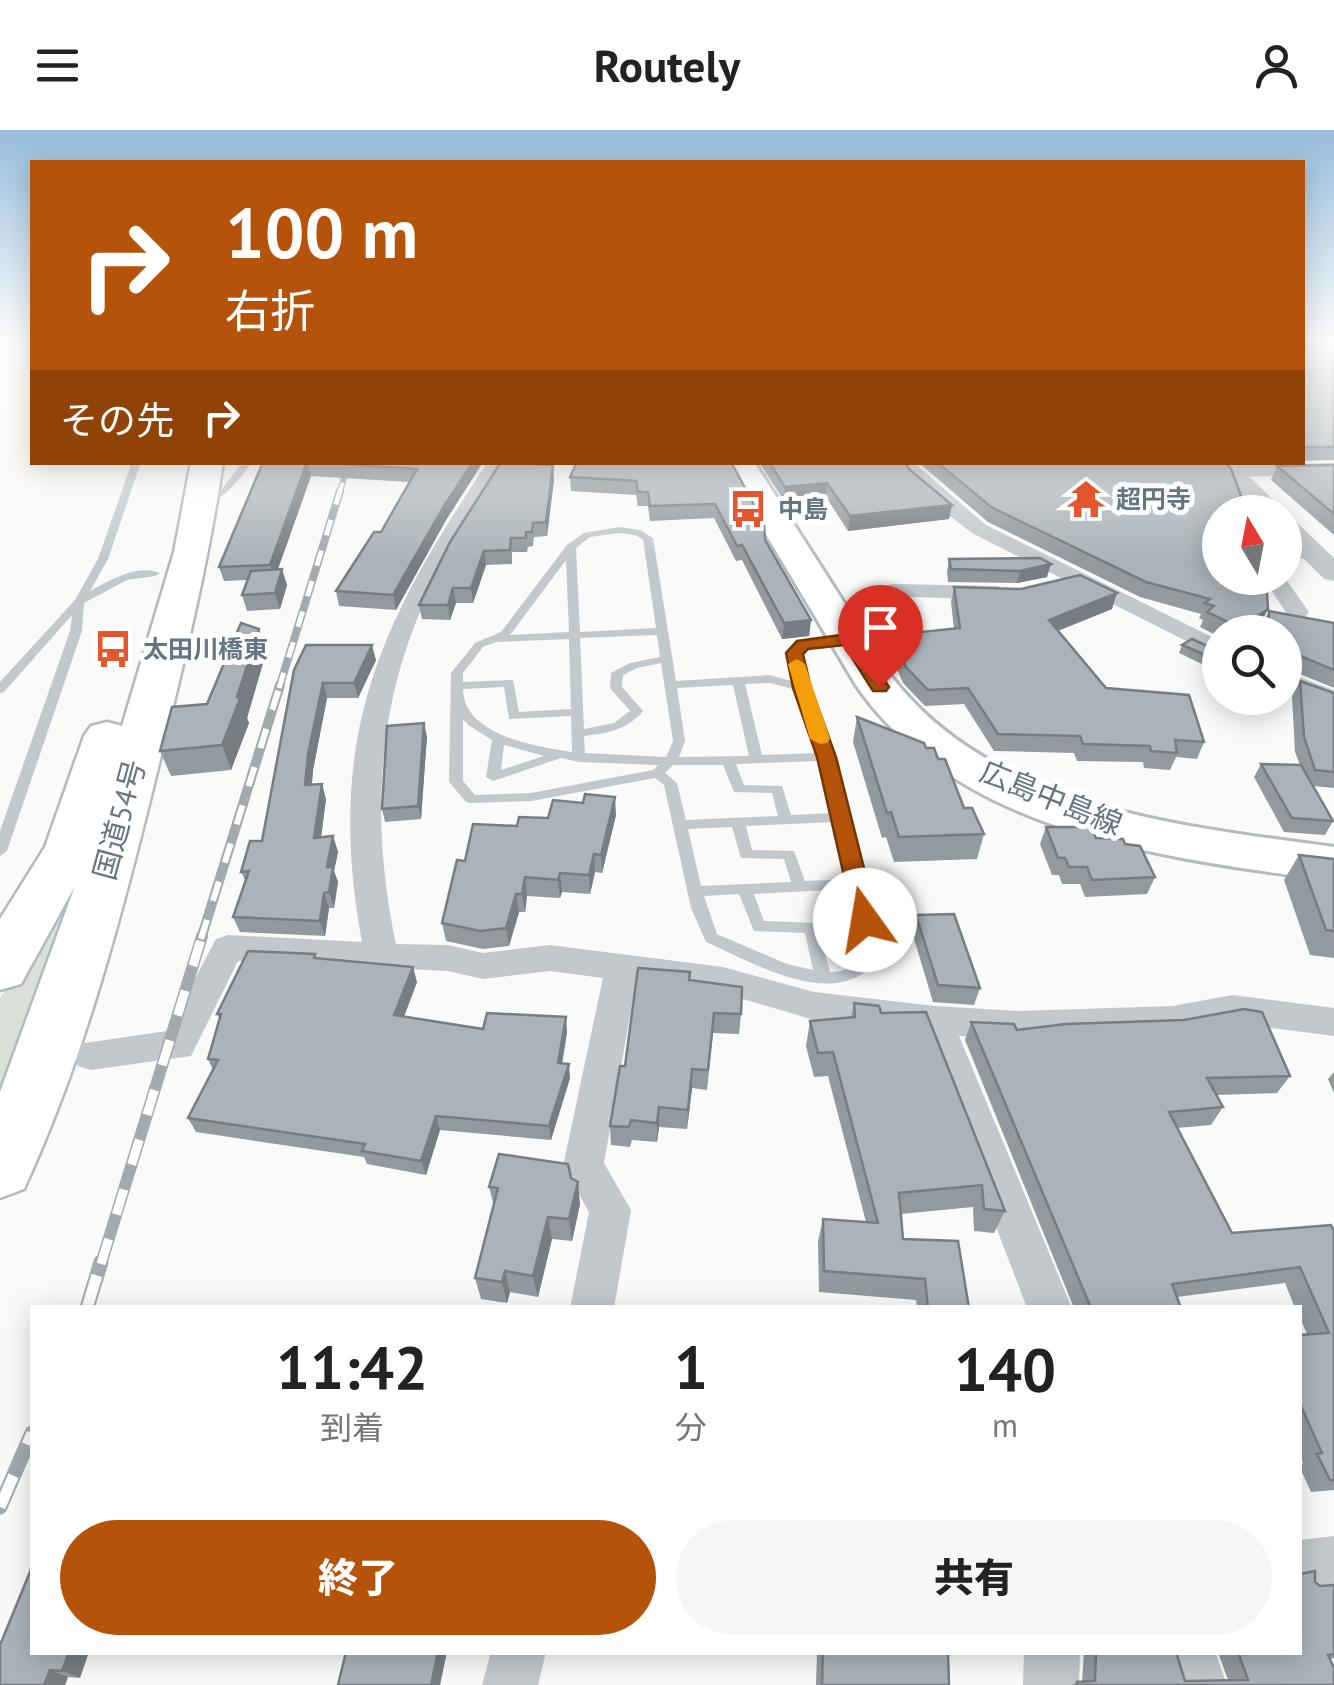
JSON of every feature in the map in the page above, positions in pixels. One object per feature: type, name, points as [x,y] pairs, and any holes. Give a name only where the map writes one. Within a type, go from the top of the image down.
[{"type":"highway","name":"国道54号","points":[[0,968],[71,848],[173,511],[196,476]]},
{"type":"highway","name":"国道54号","points":[[0,1167],[46,1058],[101,890],[192,552],[196,476]]},
{"type":"main road","name":"広島中島線","points":[[740,465],[892,704],[954,756],[1004,784],[1077,814],[1152,837],[1334,864]]},
{"type":"street","points":[[382,956],[366,886],[364,791],[369,736],[402,625],[453,532],[496,465]]},
{"type":"street","points":[[905,465],[935,495],[979,529],[1202,641]]},
{"type":"street","points":[[1225,467],[1334,469]]},
{"type":"street","points":[[1225,467],[1254,495]]},
{"type":"street","points":[[1302,554],[1334,573]]},
{"type":"street","points":[[1046,588],[1081,579]]},
{"type":"street","points":[[893,591],[1017,594]]},
{"type":"street","points":[[1286,595],[1297,612]]},
{"type":"street","points":[[1302,687],[1334,699]]},
{"type":"street","points":[[92,1055],[178,1045],[228,948],[448,958],[483,966],[550,958],[724,980],[814,1006],[935,1020],[1038,1025],[1173,1020],[1194,1011],[1276,1010],[1334,1022]]},
{"type":"street","points":[[593,1305],[610,1210],[582,1166],[622,967]]},
{"type":"street","points":[[935,1020],[1042,1305]]},
{"type":"street","points":[[1302,1566],[1334,1562]]},
{"type":"street","points":[[510,1685],[518,1655]]},
{"type":"street","points":[[1051,1685],[1052,1655]]},
{"type":"street","points":[[1188,1655],[1199,1685]]},
{"type":"lane","points":[[0,689],[79,601],[103,559],[136,465]]},
{"type":"lane","points":[[196,476],[224,492],[246,465]]},
{"type":"lane","points":[[600,532],[637,532],[648,538],[679,741],[671,760],[656,773],[531,798],[471,799],[456,782],[457,672],[479,645],[505,634],[572,546],[600,532]]},
{"type":"lane","points":[[572,546],[579,758]]},
{"type":"lane","points":[[79,601],[124,577],[155,572]]},
{"type":"lane","points":[[0,851],[76,631],[79,601]]},
{"type":"lane","points":[[493,639],[662,631]]},
{"type":"lane","points":[[656,773],[670,783],[695,891],[711,938],[797,974],[854,974],[873,956],[826,757],[794,653],[797,648],[848,640]]},
{"type":"lane","points":[[579,733],[628,722],[637,711],[616,688],[617,673],[634,665],[666,659]]},
{"type":"lane","points":[[738,681],[756,759]]},
{"type":"lane","points":[[670,685],[788,681],[802,688]]},
{"type":"lane","points":[[457,686],[508,683],[512,716],[578,712]]},
{"type":"lane","points":[[459,703],[473,724],[498,738],[556,756],[671,760],[826,757]]},
{"type":"lane","points":[[498,738],[493,777],[556,756]]},
{"type":"lane","points":[[726,760],[739,790],[777,790],[786,821]]},
{"type":"lane","points":[[680,825],[841,818]]},
{"type":"lane","points":[[738,823],[746,855],[789,854],[799,884]]},
{"type":"lane","points":[[695,891],[858,884]]},
{"type":"lane","points":[[744,888],[759,927],[811,927],[823,977]]},
{"type":"shaded area","points":[[127,751],[0,1109],[0,998],[30,953]]},
{"type":"building","points":[[1305,416],[1334,416],[1334,447],[1305,447]]},
{"type":"building","points":[[262,465],[306,465],[270,565],[219,567]]},
{"type":"building","points":[[358,465],[471,465],[393,595],[336,591],[374,532],[381,532],[417,469]]},
{"type":"building","points":[[499,465],[553,465],[546,522],[533,523],[526,538],[511,538],[510,550],[484,551],[471,588],[453,588],[448,605],[419,605],[450,542]]},
{"type":"building","points":[[576,465],[733,465],[764,523],[765,540],[811,620],[784,623],[715,504],[650,506],[648,492],[638,492],[636,481],[570,477]]},
{"type":"building","points":[[771,465],[906,465],[952,505],[850,516],[827,483],[785,487]]},
{"type":"building","points":[[941,465],[1228,465],[1241,495],[1202,495],[1202,595],[1267,595],[1268,609],[1259,615],[1213,615],[1207,612],[1214,606],[1205,603],[1210,599],[1146,582],[991,507]]},
{"type":"building","points":[[1334,465],[1334,514],[1277,466]]},
{"type":"building","points":[[1040,558],[1051,564],[1020,571],[951,569],[949,559]]},
{"type":"building","points":[[282,569],[275,593],[242,595],[251,571]]},
{"type":"building","points":[[1080,575],[1117,593],[1049,620],[1106,688],[1189,695],[1204,742],[1175,740],[1177,753],[1151,751],[1150,746],[1083,744],[1080,736],[998,734],[968,688],[928,690],[906,667],[892,635],[960,628],[954,587],[1021,589]]},
{"type":"building","points":[[1302,617],[1334,623],[1334,670],[1302,657]]},
{"type":"building","points":[[241,623],[259,629],[237,697],[240,699],[222,745],[160,751],[172,707],[207,704]]},
{"type":"building","points":[[1192,639],[1202,644],[1202,653],[1182,645]]},
{"type":"building","points":[[306,645],[372,645],[354,683],[323,683],[308,754],[305,785],[322,784],[314,838],[333,836],[327,867],[333,867],[329,892],[324,893],[320,921],[233,917],[249,871],[241,872],[250,841],[262,841],[294,670]]},
{"type":"building","points":[[1302,682],[1334,693],[1334,772],[1315,770],[1304,737]]},
{"type":"building","points":[[857,717],[934,748],[938,759],[945,759],[964,808],[972,808],[984,834],[899,837],[891,812],[887,813]]},
{"type":"building","points":[[424,723],[418,806],[382,809],[387,726]]},
{"type":"building","points":[[1261,764],[1301,765],[1333,821],[1292,818]]},
{"type":"building","points":[[585,794],[615,797],[601,855],[594,854],[589,875],[560,873],[558,880],[525,877],[522,894],[516,894],[506,928],[480,931],[442,923],[457,860],[465,861],[473,824],[517,826],[519,817],[548,818],[553,800],[583,803]]},
{"type":"building","points":[[1046,827],[1091,827],[1096,838],[1123,839],[1125,844],[1140,846],[1155,877],[1092,880],[1087,867],[1069,867],[1065,858],[1058,858]]},
{"type":"building","points":[[1299,855],[1334,859],[1334,931],[1326,930]]},
{"type":"building","points":[[954,914],[980,988],[938,985],[916,915]]},
{"type":"building","points":[[248,951],[315,954],[314,958],[413,967],[394,1015],[483,1029],[487,1013],[566,1017],[558,1063],[569,1064],[549,1126],[436,1116],[421,1161],[362,1151],[365,1144],[188,1118],[218,1060],[208,1059],[221,1014],[217,1014]]},
{"type":"building","points":[[638,968],[690,972],[689,980],[742,987],[741,1014],[714,1013],[708,1070],[692,1069],[688,1110],[659,1107],[657,1123],[631,1120],[629,1127],[610,1126],[620,1066],[625,1066]]},
{"type":"building","points":[[854,1003],[879,1006],[881,1013],[926,1012],[1005,1211],[984,1209],[982,1185],[899,1193],[903,1239],[958,1241],[969,1305],[928,1305],[925,1279],[824,1271],[823,1219],[878,1223],[833,1052],[818,1053],[810,1021],[855,1017]]},
{"type":"building","points":[[1244,1009],[1262,1012],[1290,1076],[1207,1078],[1223,1107],[1169,1112],[1232,1233],[1331,1225],[1334,1231],[1334,1480],[1330,1480],[1317,1454],[1322,1453],[1302,1408],[1302,1335],[1329,1333],[1300,1267],[1172,1284],[1180,1305],[1090,1305],[971,1022],[1014,1024],[1017,1030],[1066,1024],[1184,1020]]},
{"type":"building","points":[[499,1154],[568,1164],[571,1178],[578,1182],[569,1219],[548,1217],[533,1276],[505,1271],[502,1282],[475,1278],[498,1188],[489,1187]]},
{"type":"building","points":[[1315,1571],[1315,1582],[1320,1586],[1334,1585],[1334,1654],[1328,1655],[1334,1668],[1334,1685],[1077,1685],[1095,1681],[1096,1655],[1177,1655],[1185,1681],[1248,1680],[1239,1655],[1302,1655],[1302,1574]]},
{"type":"building","points":[[30,1572],[30,1655],[68,1655],[62,1671],[50,1670],[44,1685],[0,1685],[0,1645]]},
{"type":"building","points":[[345,1655],[437,1655],[431,1685],[338,1685]]},
{"type":"building","points":[[823,1655],[948,1655],[949,1685],[822,1685]]},
{"type":"railway","points":[[339,494],[348,465]]},
{"type":"railway","points":[[279,688],[340,491]]},
{"type":"railway","points":[[201,939],[280,685]]},
{"type":"railway","points":[[101,1264],[202,936]]},
{"type":"railway","points":[[88,1305],[101,1262]]},
{"type":"railway","points":[[0,1507],[30,1438]]},
{"type":"slow traffic","points":[[797,664],[820,739]]},
{"type":"place","name":"超円寺","points":[[1086,499]]},
{"type":"place","name":"中島","points":[[748,509]]},
{"type":"place","name":"太田川橋東","points":[[113,649]]},
{"type":"route","points":[[865,920],[826,757],[794,653],[803,644],[848,640],[880,687]]}]
